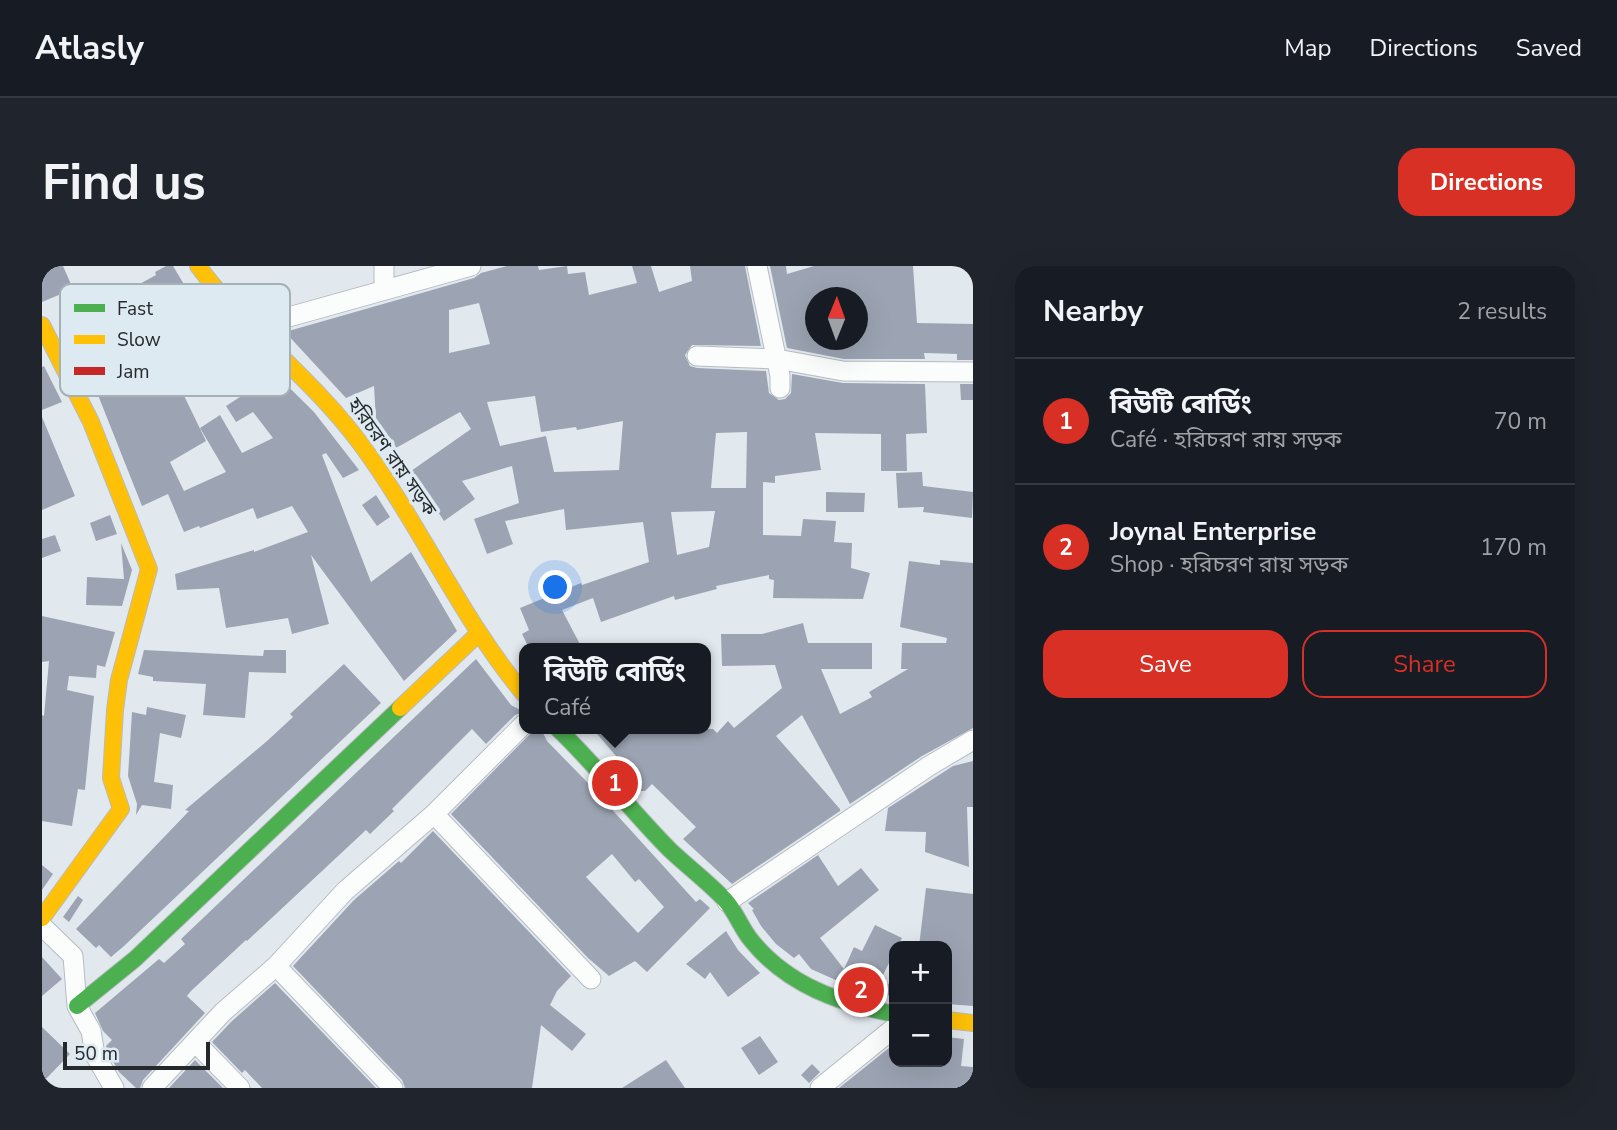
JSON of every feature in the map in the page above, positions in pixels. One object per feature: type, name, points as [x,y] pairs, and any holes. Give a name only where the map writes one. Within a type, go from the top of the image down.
[{"type":"street","name":"হরিচরণ রায় সড়ক","points":[[198,266],[212,284]]},
{"type":"street","points":[[384,266],[384,290]]},
{"type":"street","points":[[290,317],[471,266]]},
{"type":"street","points":[[757,266],[780,388]]},
{"type":"street","points":[[42,325],[60,361]]},
{"type":"street","points":[[697,356],[776,359],[843,371],[973,372]]},
{"type":"street","name":"হরিচরণ রায় সড়ক","points":[[290,365],[327,401],[384,478],[452,586],[478,634],[519,688]]},
{"type":"street","points":[[42,918],[121,809],[111,779],[115,710],[119,680],[149,569],[91,422],[78,396]]},
{"type":"street","points":[[77,1006],[135,959],[478,634]]},
{"type":"street","points":[[152,1088],[223,1012],[276,966],[345,891],[434,814],[519,729]]},
{"type":"street","points":[[564,734],[589,757],[665,844],[727,902],[752,942],[782,972],[821,993],[861,1007],[889,1013]]},
{"type":"street","points":[[727,902],[929,766],[973,740]]},
{"type":"street","points":[[434,814],[591,979]]},
{"type":"street","points":[[42,926],[73,956],[77,1006],[92,1031],[95,1055],[114,1088]]},
{"type":"street","points":[[276,966],[393,1088]]},
{"type":"street","points":[[952,1021],[973,1023]]},
{"type":"street","points":[[820,1088],[889,1032]]},
{"type":"street","points":[[195,1042],[240,1088]]},
{"type":"building","points":[[63,266],[71,284],[60,284],[60,294],[42,302],[42,271]]},
{"type":"building","points":[[166,266],[173,266],[184,284],[140,284],[156,275],[155,272]]},
{"type":"building","points":[[507,266],[538,266],[539,270],[567,266],[568,274],[585,272],[589,295],[637,283],[632,266],[651,266],[659,292],[692,281],[690,266],[745,266],[761,346],[692,345],[685,355],[690,366],[766,371],[769,393],[779,400],[785,399],[791,393],[792,374],[843,383],[925,384],[927,433],[906,434],[907,471],[881,471],[881,434],[815,433],[821,470],[775,476],[775,483],[763,482],[763,535],[801,536],[803,519],[836,521],[834,542],[852,543],[851,568],[870,573],[863,599],[773,598],[774,580],[769,579],[769,575],[716,586],[717,589],[675,600],[674,596],[601,622],[593,598],[562,610],[579,643],[526,643],[522,634],[529,630],[520,608],[581,583],[582,585],[649,562],[643,522],[566,530],[564,509],[505,521],[513,544],[487,554],[474,519],[519,503],[512,466],[462,481],[475,499],[444,521],[411,471],[471,429],[460,412],[396,448],[392,440],[383,446],[368,426],[376,421],[374,386],[346,398],[290,337],[290,331],[474,278],[481,273]],"holes":[[[479,303],[490,344],[449,353],[449,310]],[[535,396],[541,432],[576,427],[577,430],[623,421],[619,470],[554,472],[546,436],[500,446],[487,402]],[[747,432],[746,488],[711,488],[716,433]],[[715,511],[709,547],[677,555],[671,512]]]},
{"type":"building","points":[[770,266],[786,266],[787,274],[814,266],[913,266],[917,323],[973,324],[973,360],[957,360],[957,354],[924,353],[925,359],[844,359],[787,348]]},
{"type":"building","points":[[44,366],[62,402],[42,410],[42,367]]},
{"type":"building","points":[[960,384],[973,384],[973,400],[961,400]]},
{"type":"building","points":[[290,388],[314,412],[359,470],[343,478],[326,453],[322,455],[371,582],[411,552],[457,631],[404,681],[311,555],[329,624],[292,634],[288,618],[226,628],[219,588],[177,590],[175,574],[254,552],[308,532],[292,506],[257,519],[253,508],[184,532],[168,494],[142,506],[98,396],[184,396],[206,441],[170,462],[184,491],[226,472],[200,428],[220,415],[242,453],[273,438],[253,412],[236,422],[226,406],[241,396],[290,396]]},
{"type":"building","points":[[42,417],[75,496],[42,510]]},
{"type":"building","points":[[922,472],[923,486],[973,492],[972,518],[923,512],[924,507],[898,508],[896,473]]},
{"type":"building","points":[[826,492],[865,493],[864,512],[826,512]]},
{"type":"building","points":[[376,495],[390,517],[377,526],[362,505]]},
{"type":"building","points":[[110,515],[117,534],[96,541],[90,523]]},
{"type":"building","points":[[55,535],[61,551],[42,558],[42,539]]},
{"type":"building","points":[[121,543],[132,570],[122,606],[86,605],[87,577],[124,579]]},
{"type":"building","points":[[940,560],[973,563],[973,728],[922,756],[850,804],[802,715],[776,736],[840,811],[732,884],[683,839],[696,827],[652,784],[645,791],[640,791],[597,734],[711,734],[711,729],[717,733],[728,721],[734,728],[782,688],[775,665],[722,666],[721,634],[762,634],[803,623],[808,643],[872,643],[872,669],[821,669],[840,714],[872,697],[869,692],[908,669],[901,669],[902,643],[946,643],[947,638],[900,627],[909,561],[940,565]]},
{"type":"building","points":[[42,616],[115,632],[105,667],[97,665],[96,678],[69,676],[67,690],[94,696],[85,790],[78,789],[72,826],[42,821],[42,715],[44,716],[49,661],[42,662]]},
{"type":"building","points":[[144,650],[263,656],[264,650],[286,650],[286,673],[249,672],[245,718],[203,715],[206,684],[153,681],[153,677],[138,674]]},
{"type":"building","points":[[476,659],[511,705],[519,709],[519,714],[486,744],[472,729],[370,834],[366,830],[191,991],[187,996],[205,1013],[143,1080],[140,1088],[136,1088],[119,1072],[107,1051],[106,1046],[112,1040],[103,1031],[95,1013],[159,959],[164,963],[185,944],[181,939]]},
{"type":"building","points":[[344,664],[381,703],[124,946],[111,957],[99,945],[96,948],[76,929],[189,811],[185,810],[267,741],[293,717],[290,714]]},
{"type":"building","points":[[147,707],[186,715],[181,738],[160,733],[154,782],[173,785],[171,809],[142,805],[136,815],[137,804],[128,776],[132,712],[146,715]]},
{"type":"building","points":[[530,734],[544,734],[547,741],[696,902],[700,899],[710,908],[647,972],[635,961],[609,976],[588,958],[451,814]],"holes":[[[612,854],[635,882],[639,879],[664,907],[638,933],[586,877]]]},
{"type":"building","points":[[973,761],[973,807],[967,807],[969,867],[925,852],[926,832],[885,831],[888,808],[953,766]]},
{"type":"building","points":[[433,831],[571,976],[557,991],[550,1005],[586,1034],[572,1051],[541,1025],[532,1088],[405,1088],[402,1080],[293,966],[354,900],[399,861],[401,863]]},
{"type":"building","points":[[818,855],[838,886],[861,868],[879,890],[820,938],[844,969],[854,947],[862,951],[875,925],[902,938],[900,941],[889,941],[889,963],[882,977],[886,978],[885,983],[889,984],[889,996],[840,982],[811,969],[799,954],[794,958],[776,944],[761,926],[752,910],[754,909],[748,903]]},
{"type":"building","points":[[42,865],[53,874],[42,890]]},
{"type":"building","points":[[926,888],[973,894],[973,1006],[952,1004],[952,941],[920,941]]},
{"type":"building","points":[[78,896],[83,900],[69,922],[63,917]]},
{"type":"building","points":[[726,931],[738,950],[760,973],[728,997],[710,972],[705,979],[686,964]]},
{"type":"building","points":[[42,957],[62,979],[42,996]]},
{"type":"building","points":[[275,983],[376,1088],[262,1088],[245,1070],[242,1073],[212,1042]]},
{"type":"building","points":[[42,1027],[70,1054],[42,1083]]},
{"type":"building","points":[[760,1036],[778,1062],[759,1075],[741,1048]]},
{"type":"building","points":[[952,1038],[964,1039],[961,1066],[973,1067],[973,1088],[839,1088],[889,1048],[889,1067],[952,1067]]},
{"type":"building","points":[[195,1060],[223,1088],[169,1088]]},
{"type":"building","points":[[666,1060],[685,1088],[622,1088]]},
{"type":"building","points":[[812,1064],[820,1072],[809,1083],[801,1075]]},
{"type":"traffic: fast","points":[[77,1006],[135,959],[400,708]]},
{"type":"traffic: fast","points":[[563,734],[670,850],[725,900],[765,956],[815,990],[889,1013]]},
{"type":"traffic: slow","points":[[198,266],[212,284]]},
{"type":"traffic: slow","points":[[42,325],[60,361]]},
{"type":"traffic: slow","points":[[290,366],[360,443],[382,474],[480,634],[519,687]]},
{"type":"traffic: slow","points":[[42,918],[121,809],[111,778],[115,710],[119,680],[149,569],[91,422],[78,396]]},
{"type":"traffic: slow","points":[[400,708],[478,634]]},
{"type":"traffic: slow","points":[[952,1021],[973,1023]]},
{"type":"place","name":"বিউটি বোর্ডিং","points":[[615,783]]},
{"type":"place","name":"Joynal Enterprise","points":[[861,990]]}]
